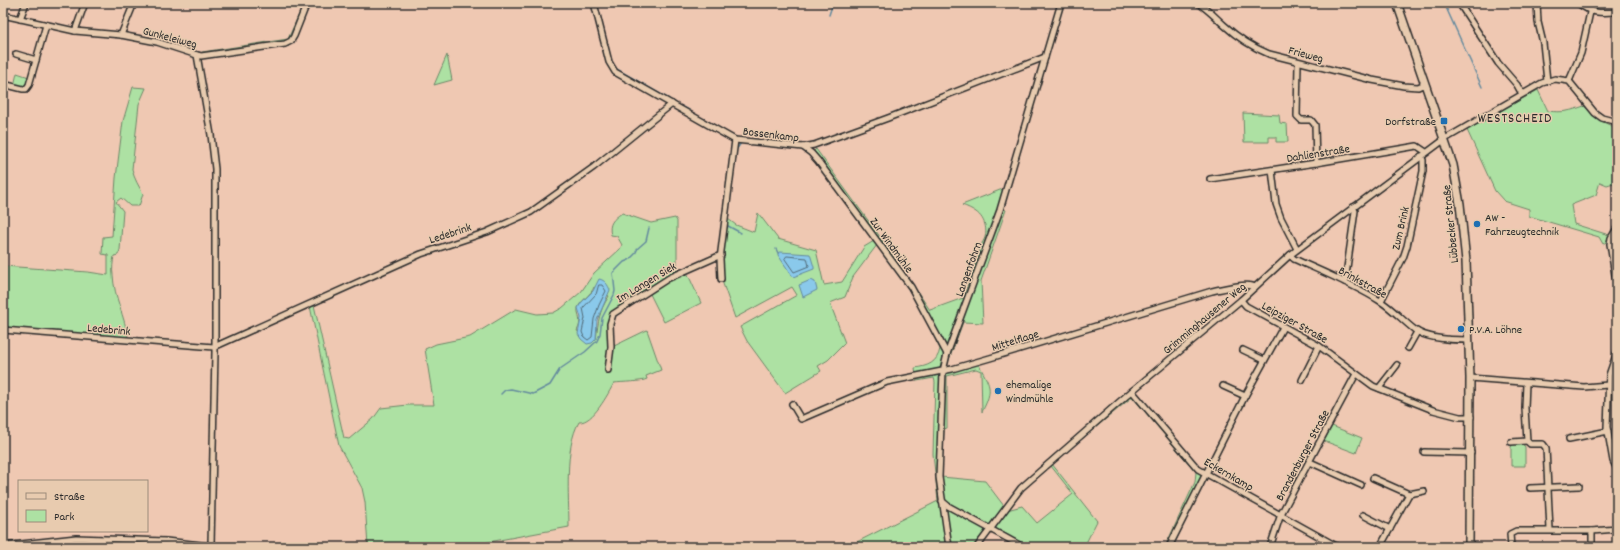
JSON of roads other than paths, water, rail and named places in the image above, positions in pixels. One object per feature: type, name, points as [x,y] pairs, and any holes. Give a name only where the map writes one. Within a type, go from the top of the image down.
[{"type":"main road","name":"Lübbecker Straße","points":[[1397,3],[1445,139],[1455,171],[1460,204],[1466,261],[1470,378],[1471,453],[1469,547]]},
{"type":"street","points":[[20,19],[26,3]]},
{"type":"street","points":[[75,32],[85,3]]},
{"type":"street","points":[[121,35],[134,3]]},
{"type":"street","name":"Gunkeleiweg","points":[[3,15],[75,32],[121,35],[157,42],[197,56],[285,44],[291,41],[294,36],[308,3]]},
{"type":"street","name":"Bossenkamp","points":[[594,3],[612,68],[615,72],[736,140],[803,148],[888,118],[1045,57]]},
{"type":"street","name":"Langenfohrn","points":[[949,547],[939,477],[943,371],[947,354],[1000,210],[1061,3]]},
{"type":"street","name":"Frieweg","points":[[1198,3],[1206,8],[1224,26],[1258,50],[1298,62],[1372,80],[1404,86],[1418,87],[1426,84]]},
{"type":"street","points":[[1459,3],[1498,63],[1517,85],[1522,94]]},
{"type":"street","points":[[1537,3],[1538,22],[1543,43],[1547,81]]},
{"type":"street","points":[[1578,3],[1597,14],[1617,12]]},
{"type":"street","points":[[1569,80],[1581,53],[1592,3]]},
{"type":"street","points":[[3,84],[26,89],[46,26]]},
{"type":"street","points":[[16,54],[36,60]]},
{"type":"street","points":[[197,56],[211,135],[215,169],[211,545]]},
{"type":"street","points":[[1298,62],[1297,116],[1300,120],[1311,120],[1315,125],[1316,163]]},
{"type":"street","points":[[1445,139],[1547,81],[1561,79],[1569,80],[1596,113],[1602,118],[1617,122]]},
{"type":"street","name":"Ledebrink","points":[[3,330],[214,347],[420,254],[487,232],[531,212],[583,175],[672,104]]},
{"type":"street","name":"Grimminghausener Weg","points":[[977,547],[1021,488],[1132,391],[1241,300],[1297,249],[1445,139]]},
{"type":"street","points":[[721,279],[721,255],[736,140]]},
{"type":"street","points":[[811,153],[814,145]]},
{"type":"street","name":"Dahlienstraße","points":[[1210,179],[1417,146],[1426,152]]},
{"type":"street","name":"Zur Windmühle","points":[[803,148],[811,153],[911,287],[947,354]]},
{"type":"street","name":"Zum Brink","points":[[1381,301],[1403,258],[1407,246],[1423,171],[1422,156]]},
{"type":"street","points":[[1272,170],[1276,204],[1281,218],[1297,249]]},
{"type":"street","points":[[1346,282],[1355,211],[1353,207]]},
{"type":"street","points":[[1617,228],[1611,238],[1610,244],[1617,287]]},
{"type":"street","name":"Im Langen Siek","points":[[608,370],[611,347],[610,324],[613,314],[669,278],[721,255]]},
{"type":"street","name":"Brinkstraße","points":[[1290,255],[1294,259],[1346,282],[1381,301],[1416,332],[1433,337],[1469,340]]},
{"type":"street","name":"Mittelflage","points":[[792,404],[801,419],[887,382],[943,371],[990,358],[1212,291],[1242,285],[1251,285],[1255,287]]},
{"type":"street","name":"Leipziger Straße","points":[[1241,300],[1246,306],[1320,346],[1373,386],[1433,410],[1460,417],[1471,417]]},
{"type":"street","points":[[1169,547],[1205,472],[1283,326]]},
{"type":"street","points":[[1408,348],[1416,332]]},
{"type":"street","points":[[1302,380],[1320,346]]},
{"type":"street","points":[[1243,350],[1264,360]]},
{"type":"street","points":[[1617,352],[1610,371],[1608,385],[1608,431],[1613,461],[1617,469]]},
{"type":"street","points":[[1379,388],[1397,366]]},
{"type":"street","points":[[1610,371],[1617,369]]},
{"type":"street","name":"Brandenburger Straße","points":[[1270,547],[1281,514],[1356,374]]},
{"type":"street","points":[[1470,378],[1584,387],[1608,385]]},
{"type":"street","points":[[1526,383],[1525,408],[1527,441]]},
{"type":"street","points":[[1223,386],[1245,396]]},
{"type":"street","name":"Eckernkamp","points":[[1132,391],[1198,469],[1281,514],[1335,546]]},
{"type":"street","points":[[1569,439],[1608,431]]},
{"type":"street","points":[[1511,442],[1527,441],[1530,444],[1543,444],[1546,448],[1550,530]]},
{"type":"street","points":[[1424,452],[1471,453]]},
{"type":"street","points":[[1310,462],[1361,484]]},
{"type":"street","points":[[1373,478],[1409,494],[1424,491]]},
{"type":"street","points":[[1530,488],[1579,486]]},
{"type":"street","points":[[1380,547],[1409,494]]},
{"type":"street","points":[[942,501],[948,506],[991,528],[995,532],[1023,547]]},
{"type":"street","points":[[1363,515],[1390,529]]},
{"type":"street","points":[[1511,547],[1510,534],[1514,531],[1617,530]]},
{"type":"street","points":[[1592,531],[1592,547]]},
{"type":"street","points":[[3,546],[76,538],[166,541],[218,547]]},
{"type":"water","points":[[780,252],[810,254],[814,269],[793,277],[778,255]]},
{"type":"water","points":[[599,279],[606,283],[610,290],[597,320],[596,339],[592,343],[587,344],[578,334],[581,318],[578,308],[593,291]]},
{"type":"water","points":[[811,280],[815,282],[817,290],[803,297],[799,285]]},
{"type":"waterway","points":[[829,15],[833,3]]},
{"type":"waterway","points":[[1403,5],[1417,3]]},
{"type":"waterway","points":[[1444,3],[1482,87]]},
{"type":"waterway","points":[[615,68],[669,99]]},
{"type":"waterway","points":[[681,106],[689,110]]},
{"type":"waterway","points":[[736,150],[741,143]]},
{"type":"waterway","points":[[728,226],[741,233]]},
{"type":"waterway","points":[[501,394],[505,390],[511,389],[533,394],[550,385],[560,369],[585,352],[597,341],[600,334],[602,318],[615,291],[613,273],[624,262],[629,260],[638,248],[646,241],[649,228]]},
{"type":"waterway","points":[[776,249],[778,253]]},
{"type":"place","name":"Dorfstraße","points":[[1444,121]]},
{"type":"place","name":"AW - Fahrzeugtechnik","points":[[1477,224]]},
{"type":"place","name":"P.V.A. Löhne","points":[[1461,329]]},
{"type":"place","name":"ehemalige Windmühle","points":[[998,391]]},
{"type":"district","name":"WESTSCHEID","points":[[1515,117]]}]
